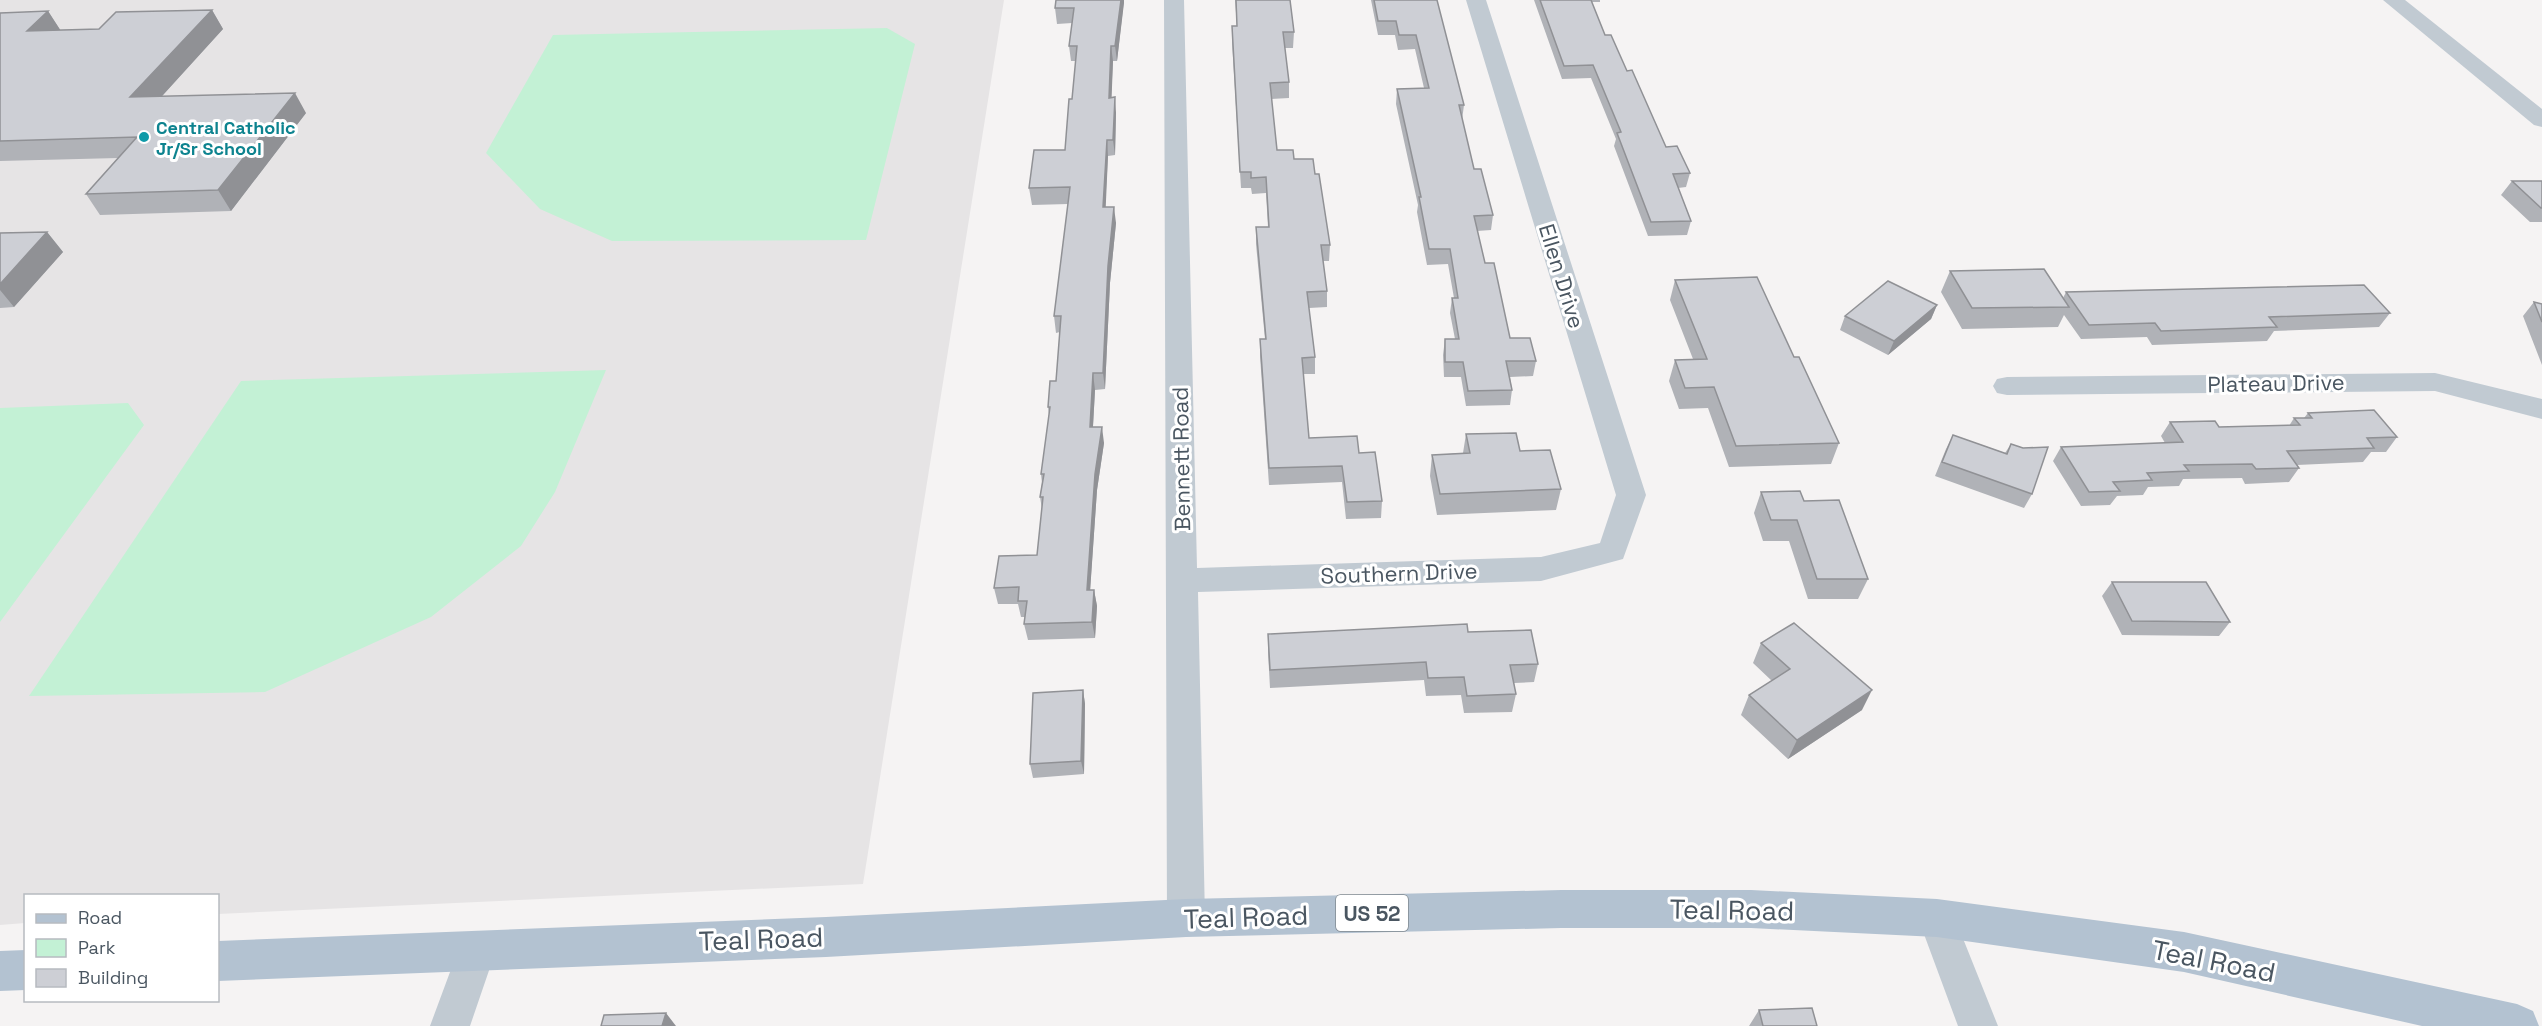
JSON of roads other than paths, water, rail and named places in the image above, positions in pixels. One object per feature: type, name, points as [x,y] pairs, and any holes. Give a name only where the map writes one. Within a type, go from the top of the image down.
[{"type":"main road","name":"Teal Road","points":[[219,961],[826,937],[1186,918],[1751,909],[1937,918],[2184,952],[2517,1026]]},
{"type":"main road","points":[[0,971],[24,969]]},
{"type":"street","name":"Bennett Road","points":[[1173,0],[1186,918]]},
{"type":"street","name":"Ellen Drive","points":[[1476,0],[1631,495],[1612,551]]},
{"type":"street","points":[[2393,0],[2542,120]]},
{"type":"street","name":"Plateau Drive","points":[[2007,386],[2435,382],[2542,409]]},
{"type":"street","name":"Southern Drive","points":[[1183,580],[1541,568],[1612,551]]},
{"type":"street","points":[[1937,918],[1978,1026]]},
{"type":"street","points":[[450,1026],[477,950]]},
{"type":"place","name":"Central Catholic Jr/Sr School","points":[[144,137]]}]
